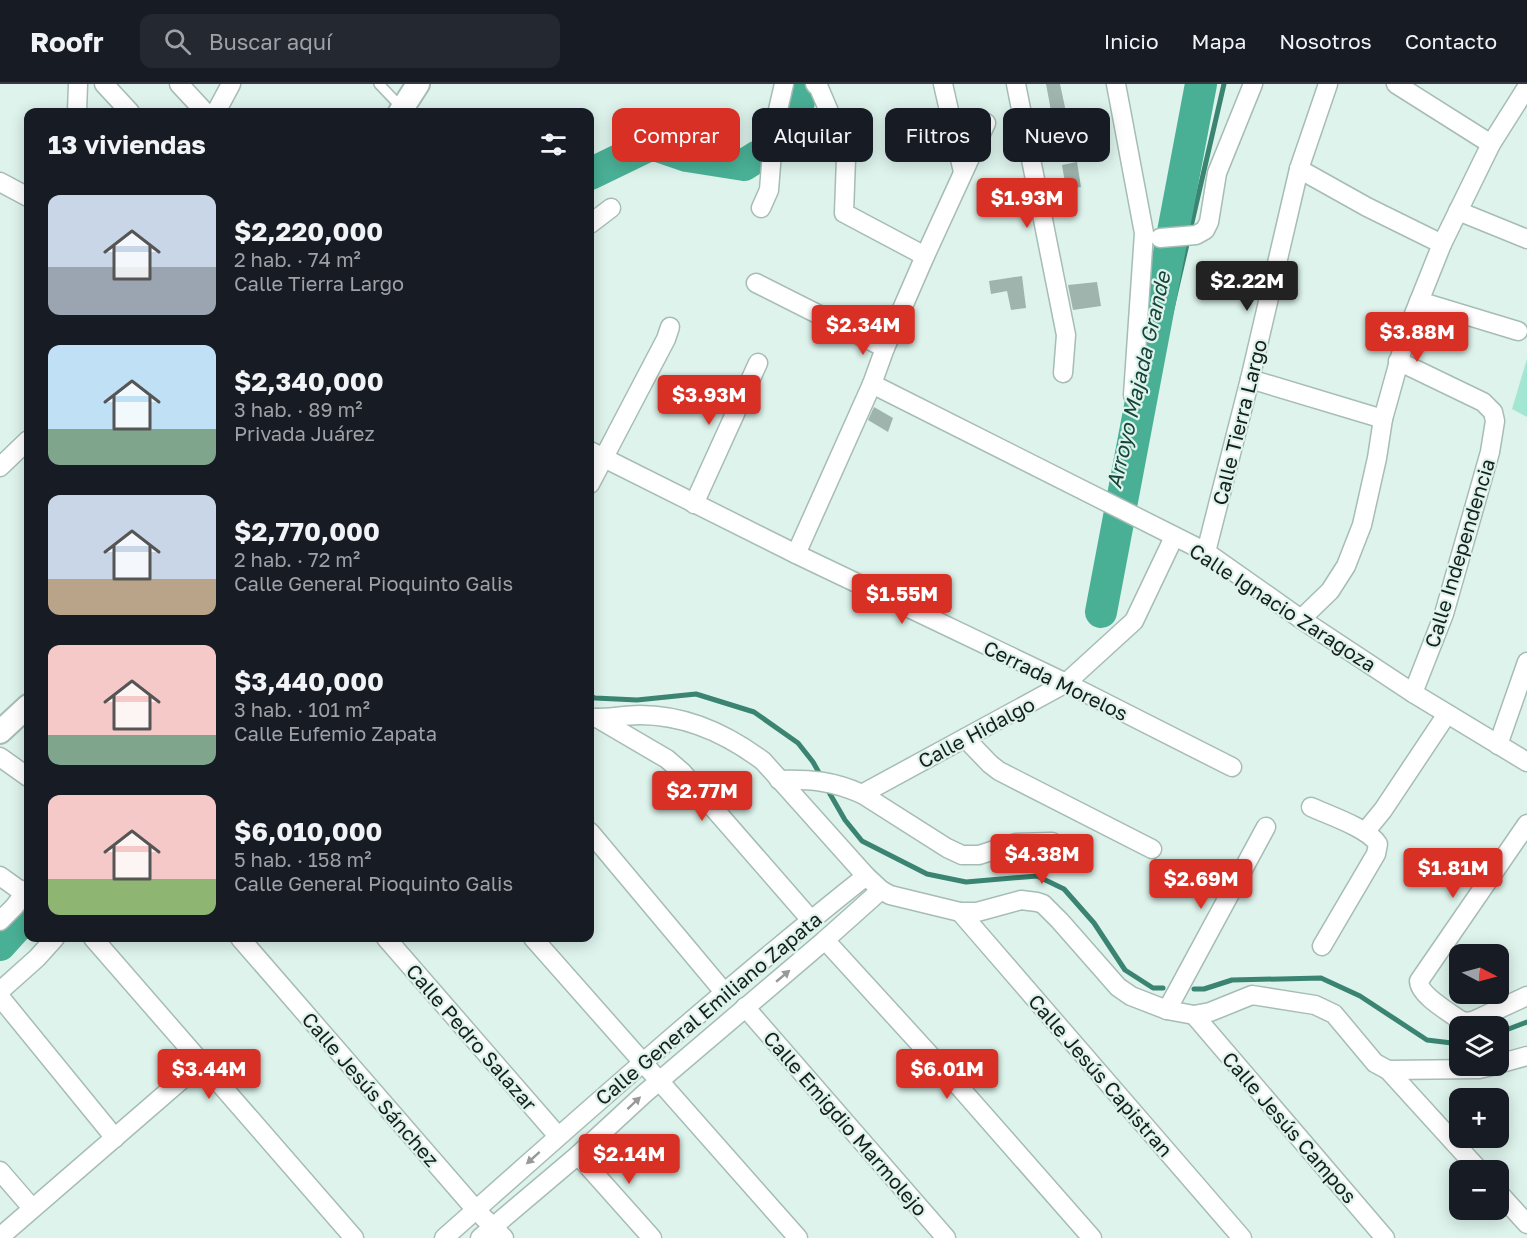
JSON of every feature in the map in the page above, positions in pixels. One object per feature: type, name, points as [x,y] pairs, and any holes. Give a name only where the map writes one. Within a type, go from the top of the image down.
[{"type":"street","points":[[77,108],[78,84]]},
{"type":"street","points":[[104,84],[126,108]]},
{"type":"street","points":[[179,84],[201,108]]},
{"type":"street","points":[[218,108],[231,84]]},
{"type":"street","points":[[403,108],[418,84]]},
{"type":"street","points":[[761,207],[769,190],[774,127],[784,84]]},
{"type":"street","points":[[815,84],[819,88],[833,121],[845,127],[847,131],[844,213],[925,256]]},
{"type":"street","points":[[943,84],[963,172]]},
{"type":"street","points":[[1016,84],[1066,335],[1063,373]]},
{"type":"street","points":[[1116,84],[1144,233],[1133,395]]},
{"type":"street","points":[[1160,238],[1196,235],[1205,230],[1209,222],[1217,173],[1253,84]]},
{"type":"street","name":"Calle Tierra Largo","points":[[1206,552],[1250,379],[1299,169],[1328,84]]},
{"type":"street","points":[[1396,84],[1491,144]]},
{"type":"street","points":[[1301,620],[1330,591],[1346,566],[1362,525],[1383,419],[1408,329],[1442,244],[1458,211],[1491,144],[1527,86]]},
{"type":"street","points":[[796,554],[968,162]]},
{"type":"street","points":[[1299,169],[1367,207],[1442,244]]},
{"type":"street","points":[[0,182],[24,195]]},
{"type":"street","points":[[594,221],[611,208]]},
{"type":"street","points":[[1458,211],[1527,239]]},
{"type":"street","points":[[756,283],[885,348]]},
{"type":"street","points":[[1419,301],[1518,331]]},
{"type":"street","points":[[597,454],[666,339],[670,327]]},
{"type":"street","name":"Calle Independencia","points":[[1398,361],[1483,402],[1493,412],[1494,432],[1444,614],[1413,693]]},
{"type":"street","points":[[694,504],[758,363]]},
{"type":"street","points":[[1250,379],[1383,419]]},
{"type":"street","name":"Calle Ignacio Zaragoza","points":[[872,384],[1206,552],[1301,620],[1413,693],[1527,762]]},
{"type":"street","points":[[0,467],[24,444]]},
{"type":"street","name":"Cerrada Morelos","points":[[597,454],[694,504],[1066,683],[1232,767]]},
{"type":"street","name":"Calle Hidalgo","points":[[862,794],[1066,683],[1134,621],[1174,537]]},
{"type":"street","points":[[1498,745],[1527,662]]},
{"type":"street","points":[[0,732],[24,710]]},
{"type":"street","points":[[1365,832],[1383,810],[1447,714]]},
{"type":"street","points":[[594,718],[639,715],[671,717],[718,733],[746,748],[763,761],[881,890],[901,898],[960,912],[977,912],[1021,900],[1043,904],[1124,992],[1167,1010],[1194,1015],[1220,1009],[1252,995],[1315,1005],[1334,1014],[1376,1063],[1388,1070],[1470,1160]]},
{"type":"street","points":[[594,719],[648,747],[682,772],[811,920]]},
{"type":"street","points":[[965,738],[999,771],[1152,849]]},
{"type":"street","points":[[0,757],[24,774]]},
{"type":"street","points":[[779,780],[804,779],[832,782],[862,794],[947,848],[963,855],[979,855],[1016,843],[1052,842]]},
{"type":"street","points":[[1311,807],[1365,832],[1376,842],[1376,854],[1322,946]]},
{"type":"street","points":[[1527,824],[1422,975],[1419,986],[1460,1020],[1466,1022],[1473,1021],[1527,996]]},
{"type":"street","points":[[1167,1010],[1266,827]]},
{"type":"street","points":[[594,837],[724,992]]},
{"type":"street","points":[[0,876],[24,891]]},
{"type":"street","name":"Calle General Emiliano Zapata","points":[[444,1238],[642,1062],[866,876]]},
{"type":"street","name":"Calle General Emiliano Zapata","points":[[492,1234],[644,1094],[881,890]]},
{"type":"street","points":[[0,921],[24,896]]},
{"type":"street","name":"Calle Jesús Capistran","points":[[960,912],[1242,1238]]},
{"type":"street","points":[[825,940],[962,1090],[1092,1238]]},
{"type":"street","points":[[0,991],[52,942]]},
{"type":"street","points":[[96,942],[354,1238]]},
{"type":"street","name":"Calle Jesús Sánchez","points":[[243,942],[476,1210],[492,1234]]},
{"type":"street","name":"Calle Pedro Salazar","points":[[389,942],[558,1136]]},
{"type":"street","points":[[537,942],[798,1238]]},
{"type":"street","points":[[0,997],[115,1138]]},
{"type":"street","name":"Calle Emigdio Marmolejo","points":[[746,1007],[946,1238]]},
{"type":"street","name":"Calle Jesús Campos","points":[[1194,1015],[1386,1238]]},
{"type":"street","points":[[1509,1061],[1527,1056]]},
{"type":"street","points":[[0,1237],[201,1064]]},
{"type":"street","points":[[1388,1070],[1449,1069]]},
{"type":"street","points":[[578,1155],[652,1238]]},
{"type":"street","points":[[0,1171],[32,1208]]},
{"type":"street","points":[[1509,1204],[1527,1224]]},
{"type":"lane","points":[[380,84],[400,108]]},
{"type":"green space","points":[[1527,359],[1527,417],[1512,409]]},
{"type":"building","points":[[1046,84],[1060,84],[1065,108],[1050,108]]},
{"type":"building","points":[[1077,162],[1081,187],[1066,189],[1062,165]]},
{"type":"building","points":[[1022,276],[1026,308],[1011,310],[1007,291],[991,294],[989,281]]},
{"type":"building","points":[[1097,282],[1101,306],[1073,310],[1068,285]]},
{"type":"building","points":[[874,407],[893,418],[888,432],[868,420]]},
{"type":"waterway","points":[[1101,612],[1201,84]]},
{"type":"waterway","name":"Arroyo Majada Grande","points":[[1190,231],[1224,84]]},
{"type":"waterway","points":[[797,108],[800,87]]},
{"type":"waterway","points":[[594,172],[652,144],[687,156],[744,165],[752,160]]},
{"type":"waterway","name":"Arroyo Majada Grande","points":[[1101,612],[1188,240]]},
{"type":"waterway","points":[[594,698],[637,700],[696,694],[754,712],[798,743],[822,778]]},
{"type":"waterway","points":[[826,787],[845,820],[862,841],[927,874],[966,882],[1037,876],[1064,889],[1094,923],[1125,970],[1153,988],[1163,988]]},
{"type":"waterway","points":[[0,945],[24,918]]},
{"type":"waterway","points":[[1194,989],[1204,989],[1232,980],[1321,978],[1360,996],[1427,1040],[1449,1043]]},
{"type":"waterway","points":[[1509,1029],[1527,1022]]}]
